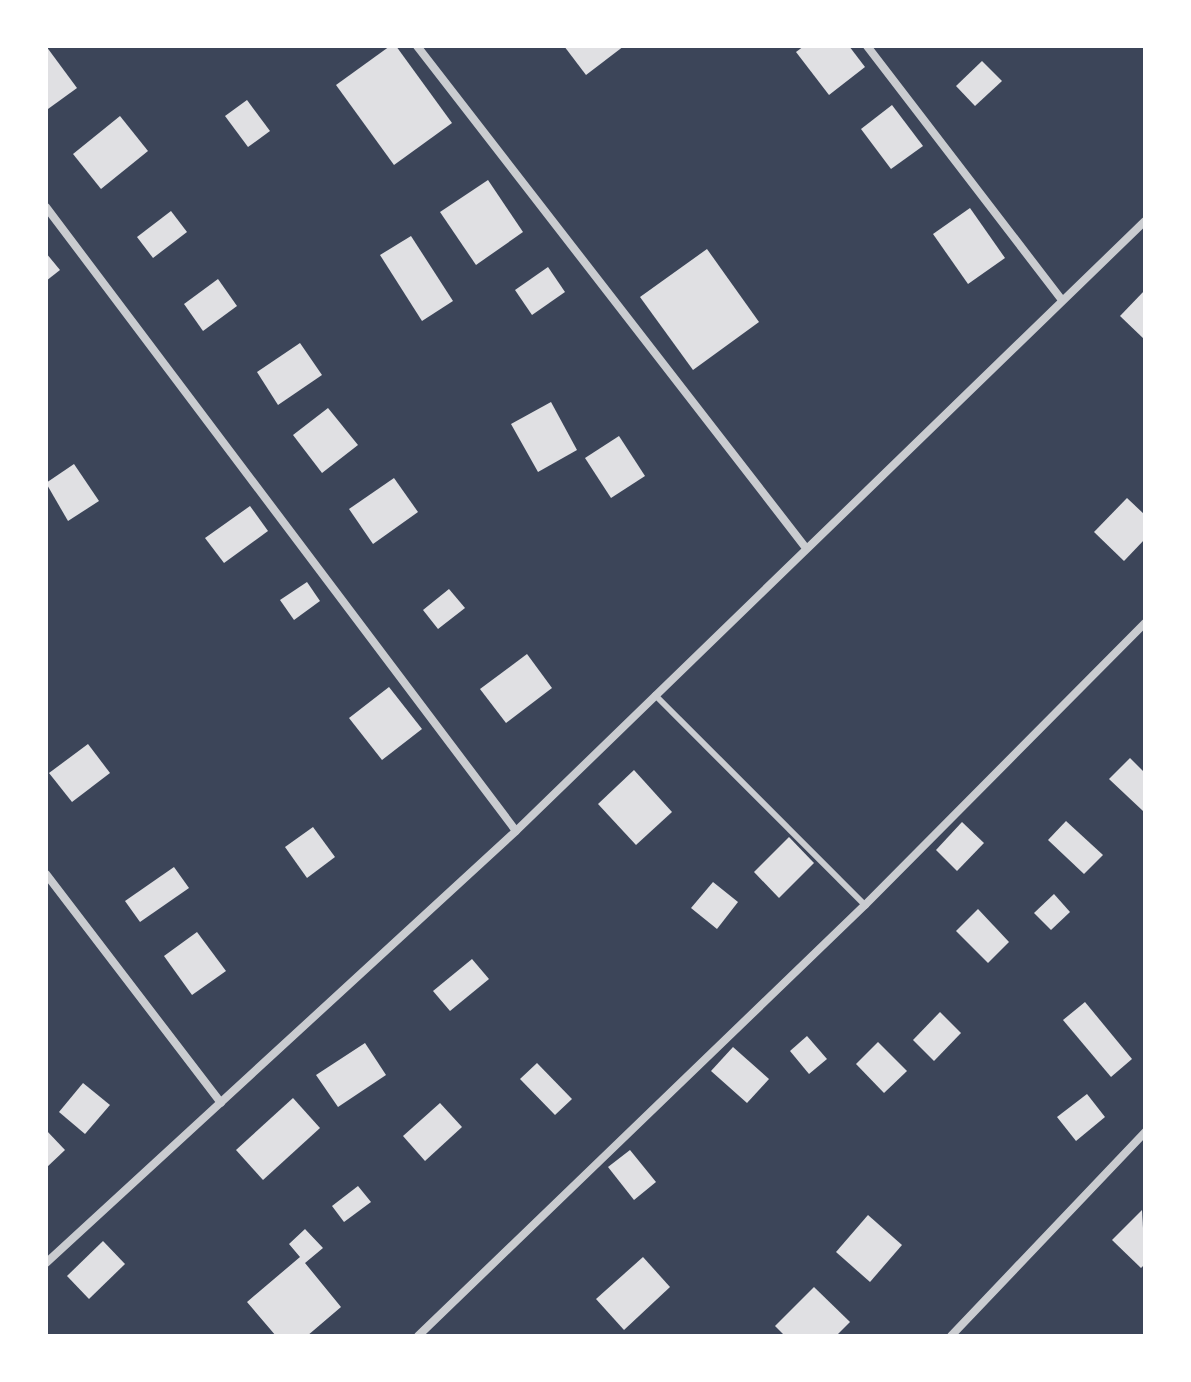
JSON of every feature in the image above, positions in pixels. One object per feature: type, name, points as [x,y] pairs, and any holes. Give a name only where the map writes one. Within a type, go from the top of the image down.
[{"type":"street","points":[[417,46],[806,548]]},
{"type":"street","points":[[867,46],[1062,300]]},
{"type":"street","points":[[46,207],[516,831]]},
{"type":"street","points":[[46,1263],[516,831],[1145,221]]},
{"type":"street","points":[[418,1336],[865,905],[1145,623]]},
{"type":"street","points":[[46,874],[221,1103]]},
{"type":"street","points":[[951,1336],[1145,1132]]},
{"type":"lane","points":[[655,695],[865,905]]},
{"type":"shaded area","points":[[46,46],[1145,46],[1145,1336],[46,1336]]},
{"type":"building","points":[[46,46],[77,88],[48,109],[46,107]]},
{"type":"building","points":[[390,46],[396,46],[452,123],[394,165],[336,85]]},
{"type":"building","points":[[564,46],[624,46],[586,75]]},
{"type":"building","points":[[804,46],[849,46],[865,67],[829,95],[796,52]]},
{"type":"building","points":[[982,61],[1002,81],[975,106],[956,86]]},
{"type":"building","points":[[247,100],[270,131],[248,147],[225,116]]},
{"type":"building","points":[[892,105],[923,146],[891,169],[861,129]]},
{"type":"building","points":[[120,116],[148,151],[101,189],[73,154]]},
{"type":"building","points":[[488,180],[523,232],[476,265],[440,212]]},
{"type":"building","points":[[970,208],[1005,258],[968,284],[933,234]]},
{"type":"building","points":[[171,211],[187,232],[153,258],[137,237]]},
{"type":"building","points":[[411,236],[453,301],[422,321],[380,255]]},
{"type":"building","points":[[707,249],[759,322],[693,370],[640,297]]},
{"type":"building","points":[[46,253],[60,270],[46,281]]},
{"type":"building","points":[[548,267],[565,292],[532,315],[515,290]]},
{"type":"building","points":[[218,279],[237,306],[203,331],[184,304]]},
{"type":"building","points":[[1145,290],[1145,340],[1120,316]]},
{"type":"building","points":[[300,343],[322,375],[278,405],[257,372]]},
{"type":"building","points":[[551,402],[577,450],[538,472],[511,424]]},
{"type":"building","points":[[328,408],[358,445],[322,473],[293,435]]},
{"type":"building","points":[[619,436],[645,476],[611,498],[585,458]]},
{"type":"building","points":[[74,464],[99,501],[68,521],[46,483]]},
{"type":"building","points":[[394,478],[418,512],[373,544],[349,509]]},
{"type":"building","points":[[1127,498],[1145,515],[1145,539],[1124,561],[1094,532]]},
{"type":"building","points":[[250,506],[268,531],[224,563],[205,538]]},
{"type":"building","points":[[307,582],[320,601],[294,620],[280,600]]},
{"type":"building","points":[[449,589],[465,608],[438,629],[423,610]]},
{"type":"building","points":[[527,654],[552,688],[506,723],[480,689]]},
{"type":"building","points":[[389,687],[422,729],[382,760],[349,718]]},
{"type":"building","points":[[88,744],[110,773],[72,802],[49,773]]},
{"type":"building","points":[[1130,758],[1145,773],[1143,811],[1109,779]]},
{"type":"building","points":[[634,770],[672,812],[636,845],[598,804]]},
{"type":"building","points":[[1066,821],[1103,855],[1084,874],[1048,840]]},
{"type":"building","points":[[962,822],[984,843],[957,871],[936,850]]},
{"type":"building","points":[[313,827],[335,857],[307,878],[285,847]]},
{"type":"building","points":[[789,837],[814,863],[779,898],[754,872]]},
{"type":"building","points":[[174,867],[189,888],[140,922],[125,901]]},
{"type":"building","points":[[713,882],[738,902],[717,929],[691,908]]},
{"type":"building","points":[[1054,894],[1070,912],[1051,930],[1034,913]]},
{"type":"building","points":[[978,909],[1009,942],[988,963],[956,931]]},
{"type":"building","points":[[197,932],[226,971],[192,995],[164,956]]},
{"type":"building","points":[[472,959],[489,979],[450,1011],[433,991]]},
{"type":"building","points":[[1085,1002],[1132,1059],[1111,1077],[1063,1020]]},
{"type":"building","points":[[940,1012],[961,1033],[934,1061],[913,1040]]},
{"type":"building","points":[[807,1036],[827,1059],[809,1074],[790,1051]]},
{"type":"building","points":[[878,1042],[907,1071],[884,1093],[856,1064]]},
{"type":"building","points":[[365,1043],[386,1075],[338,1107],[316,1075]]},
{"type":"building","points":[[733,1047],[769,1079],[747,1103],[711,1071]]},
{"type":"building","points":[[537,1063],[572,1099],[555,1115],[520,1079]]},
{"type":"building","points":[[83,1083],[110,1105],[85,1134],[59,1112]]},
{"type":"building","points":[[1087,1094],[1105,1117],[1076,1141],[1057,1117]]},
{"type":"building","points":[[293,1098],[320,1128],[263,1180],[236,1150]]},
{"type":"building","points":[[440,1103],[462,1127],[425,1161],[403,1136]]},
{"type":"building","points":[[46,1130],[65,1150],[46,1168]]},
{"type":"building","points":[[630,1150],[656,1182],[634,1200],[608,1167]]},
{"type":"building","points":[[358,1186],[371,1202],[344,1222],[332,1206]]},
{"type":"building","points":[[1142,1210],[1145,1264],[1141,1268],[1112,1240]]},
{"type":"building","points":[[868,1215],[902,1245],[870,1282],[836,1252]]},
{"type":"building","points":[[305,1229],[323,1248],[305,1263],[341,1307],[307,1336],[276,1336],[247,1302],[300,1257],[289,1244]]},
{"type":"building","points":[[103,1241],[125,1264],[89,1299],[67,1276]]},
{"type":"building","points":[[643,1257],[670,1287],[624,1330],[596,1299]]},
{"type":"building","points":[[814,1287],[850,1322],[836,1336],[785,1336],[775,1326]]}]
